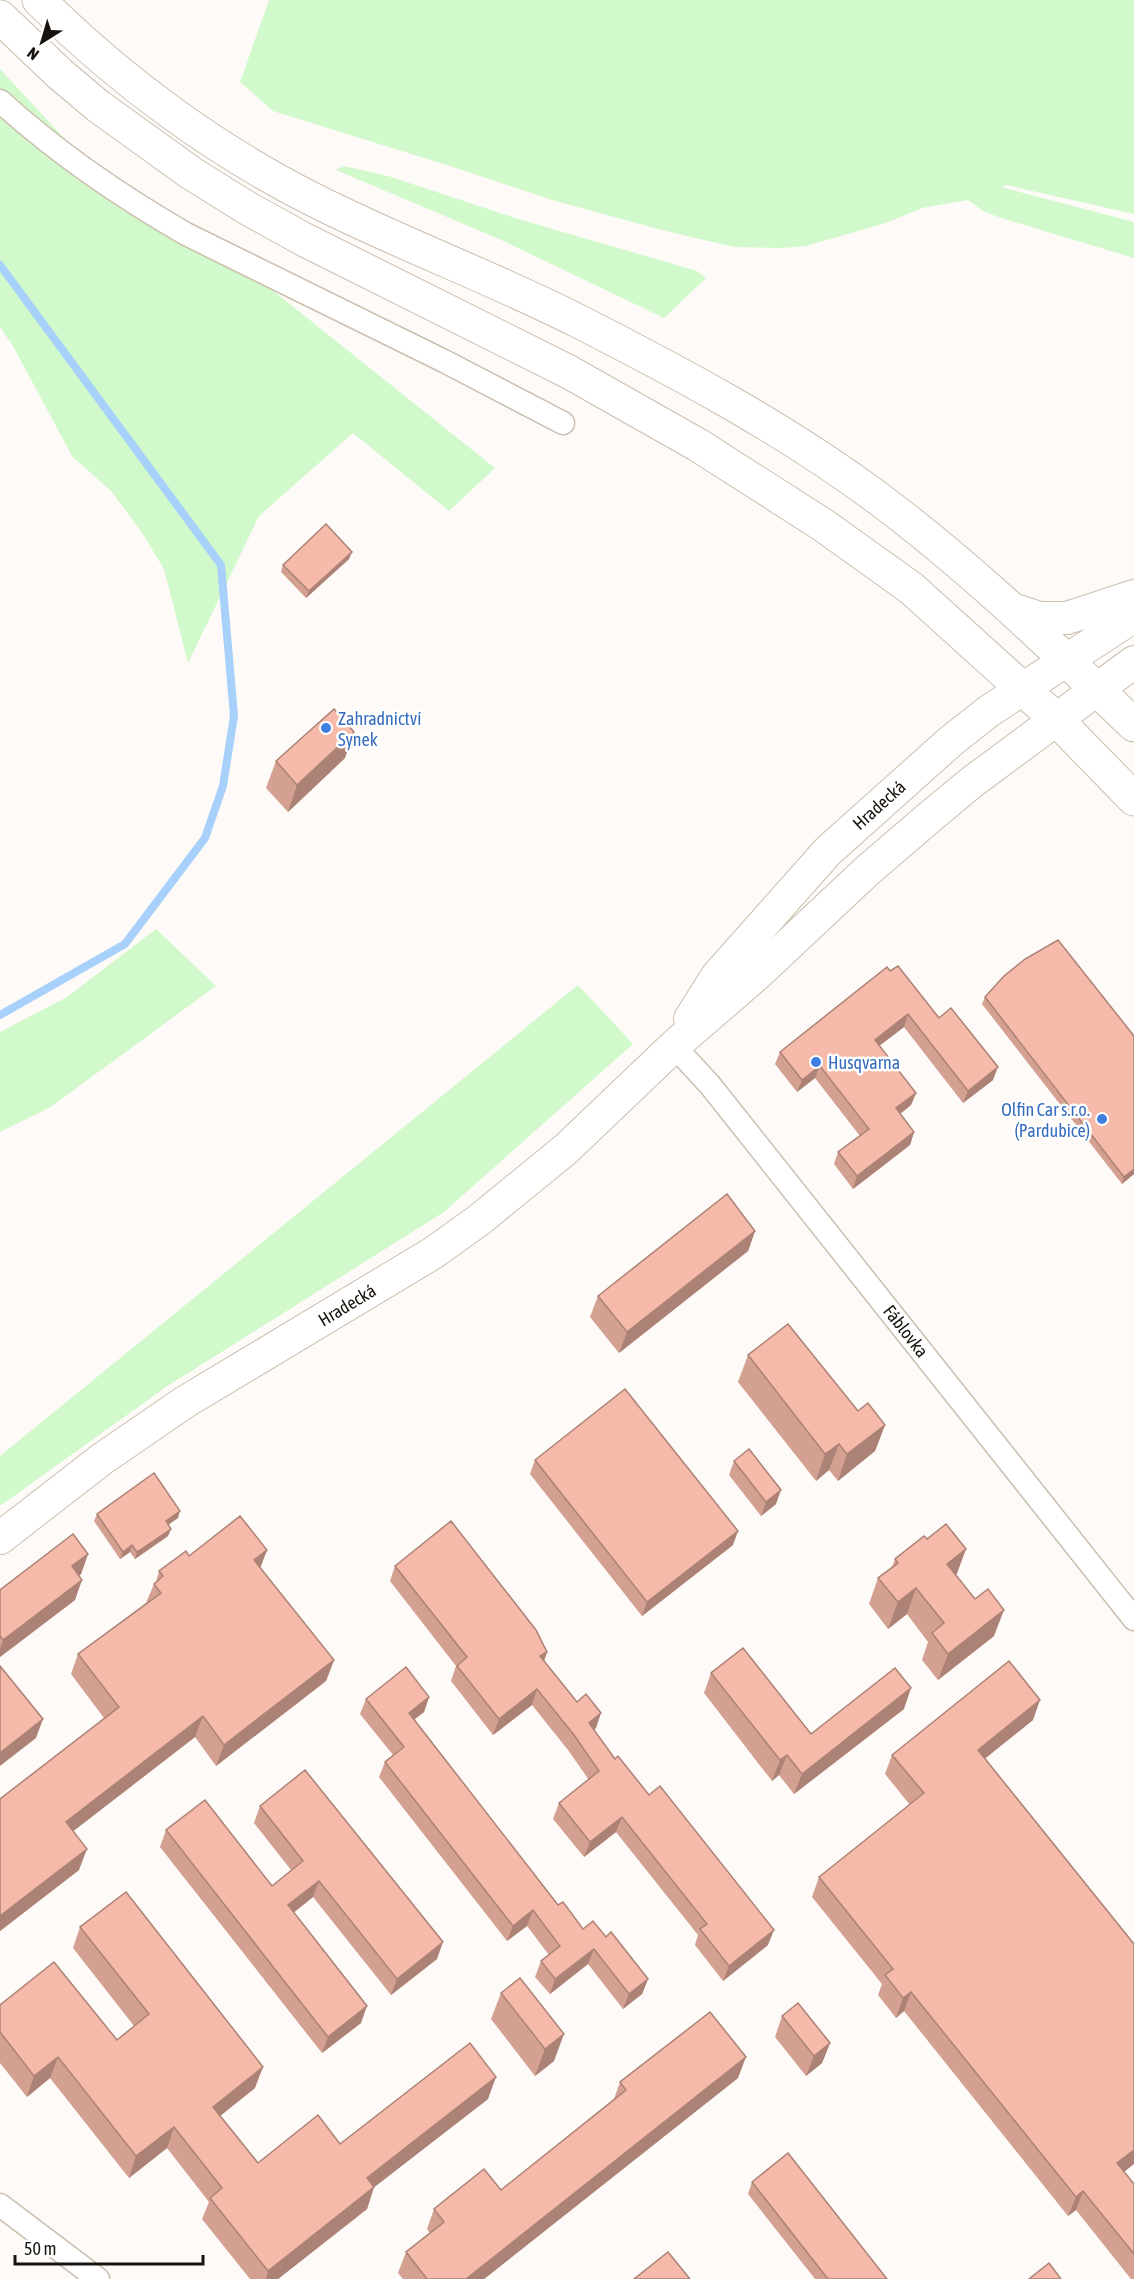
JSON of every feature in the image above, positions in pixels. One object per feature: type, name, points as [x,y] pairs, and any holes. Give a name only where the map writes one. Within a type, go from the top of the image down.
[{"type":"main road","points":[[39,0],[86,45],[160,104],[267,174],[323,204],[576,321],[716,395],[803,447],[874,496],[963,566],[1012,609],[1134,725]]},
{"type":"main road","points":[[0,17],[60,74],[98,106],[182,167],[237,202],[305,240],[578,377],[698,445],[814,519],[911,588],[1056,719],[1134,799]]},
{"type":"main road","points":[[1012,609],[1039,618],[1067,618],[1134,596]]},
{"type":"main road","name":"Hradecká","points":[[674,1046],[717,975],[828,851],[951,741],[1023,688],[1134,616]]},
{"type":"main road","name":"Hradecká","points":[[0,1538],[102,1459],[185,1402],[433,1253],[470,1227],[566,1149],[674,1046],[755,976],[868,870],[931,816],[1134,662]]},
{"type":"street","points":[[0,101],[67,158],[145,211],[563,423]]},
{"type":"street","name":"Fáblovka","points":[[674,1046],[710,1085],[1134,1619]]},
{"type":"street","points":[[0,2205],[98,2279]]},
{"type":"green space","points":[[269,0],[1134,0],[1134,214],[1006,185],[1001,187],[1134,222],[1134,258],[1001,218],[983,211],[968,200],[922,208],[886,223],[806,246],[782,248],[734,247],[552,200],[273,111],[240,82]]},
{"type":"green space","points":[[0,69],[73,148],[242,266],[495,468],[449,511],[353,433],[259,516],[188,663],[164,569],[143,534],[111,491],[72,456],[13,346],[0,327]]},
{"type":"green space","points":[[344,166],[388,176],[515,218],[697,271],[706,278],[664,318],[499,239],[336,170]]},
{"type":"green space","points":[[156,929],[216,986],[49,1108],[0,1132],[0,1032],[67,997]]},
{"type":"green space","points":[[578,985],[633,1044],[444,1212],[166,1387],[0,1506],[0,1456]]},
{"type":"building","points":[[326,524],[352,552],[309,591],[283,565]]},
{"type":"building","points":[[334,709],[354,732],[297,785],[276,761]]},
{"type":"building","name":"Olfin Car s.r.o. (Pardubice)","points":[[1058,940],[1134,1036],[1134,1169],[1124,1177],[985,997],[1004,976],[1025,959]]},
{"type":"building","points":[[898,966],[939,1018],[951,1008],[998,1067],[968,1091],[908,1014],[875,1040],[916,1093],[896,1108],[914,1132],[857,1176],[838,1152],[869,1129],[820,1066],[802,1080],[780,1052],[887,967],[890,971]]},
{"type":"building","points":[[727,1194],[755,1231],[627,1332],[598,1296]]},
{"type":"building","points":[[788,1324],[858,1411],[868,1403],[885,1425],[847,1454],[839,1444],[825,1454],[748,1355]]},
{"type":"building","points":[[625,1389],[738,1531],[647,1602],[535,1460]]},
{"type":"building","points":[[749,1449],[781,1490],[766,1502],[734,1461]]},
{"type":"building","points":[[154,1473],[180,1511],[166,1521],[171,1529],[137,1552],[132,1545],[123,1552],[97,1514]]},
{"type":"building","points":[[240,1516],[267,1550],[254,1560],[334,1660],[224,1745],[203,1716],[66,1822],[87,1849],[0,1916],[0,1799],[119,1707],[78,1654],[161,1593],[154,1584],[163,1576],[159,1571],[186,1551],[189,1556]]},
{"type":"building","points":[[451,1521],[536,1630],[547,1652],[540,1656],[577,1702],[586,1694],[601,1713],[589,1723],[615,1759],[618,1756],[649,1795],[660,1786],[774,1930],[729,1966],[700,1929],[707,1924],[622,1817],[590,1842],[559,1803],[599,1771],[537,1689],[499,1719],[457,1666],[467,1657],[395,1566]]},
{"type":"building","points":[[946,1524],[966,1549],[947,1564],[975,1599],[988,1589],[1004,1610],[948,1654],[932,1633],[944,1623],[916,1588],[898,1602],[878,1578],[898,1563],[895,1559],[924,1536],[927,1539]]},
{"type":"building","points":[[73,1534],[88,1554],[72,1566],[82,1580],[3,1640],[0,1636],[0,1590]]},
{"type":"building","points":[[743,1648],[811,1734],[895,1668],[911,1688],[802,1774],[787,1755],[780,1760],[711,1673]]},
{"type":"building","points":[[1009,1661],[1040,1700],[978,1750],[1134,1944],[1134,2150],[1117,2163],[1134,2184],[1134,2254],[1083,2191],[1076,2197],[911,1992],[903,1998],[885,1975],[893,1969],[819,1877],[924,1793],[892,1755]]},
{"type":"building","points":[[0,1666],[43,1719],[0,1753]]},
{"type":"building","points":[[406,1667],[429,1697],[409,1713],[558,1905],[563,1902],[583,1929],[593,1921],[606,1937],[611,1932],[648,1979],[629,1994],[594,1949],[555,1979],[541,1961],[560,1946],[533,1910],[513,1926],[385,1762],[404,1747],[366,1699]]},
{"type":"building","points":[[305,1770],[443,1942],[397,1979],[319,1881],[288,1905],[367,2006],[328,2037],[166,1830],[205,1800],[272,1886],[303,1861],[260,1806]]},
{"type":"building","points":[[126,1892],[263,2067],[213,2107],[258,2163],[318,2115],[340,2144],[470,2043],[496,2077],[367,2178],[374,2187],[268,2271],[210,2198],[222,2188],[174,2127],[136,2156],[58,2057],[34,2076],[0,2032],[0,2005],[54,1962],[117,2040],[149,2014],[80,1927]]},
{"type":"building","points":[[520,1978],[564,2034],[545,2049],[501,1993]]},
{"type":"building","points":[[798,2003],[830,2043],[814,2056],[782,2016]]},
{"type":"building","points":[[710,2012],[746,2057],[466,2279],[427,2279],[406,2252],[444,2222],[434,2209],[484,2169],[501,2190],[626,2090],[620,2082]]},
{"type":"building","points":[[788,2153],[887,2279],[828,2279],[752,2182]]},
{"type":"building","points":[[668,2252],[690,2279],[634,2279]]},
{"type":"building","points":[[1049,2263],[1061,2279],[1029,2279]]},
{"type":"waterway","points":[[0,265],[221,565],[234,716],[223,786],[205,838],[125,944],[0,1015]]},
{"type":"place","name":"Zahradnictví Synek","points":[[326,728]]},
{"type":"place","name":"Husqvarna","points":[[816,1062]]},
{"type":"place","name":"Olfin Car s.r.o. (Pardubice)","points":[[1102,1119]]}]
